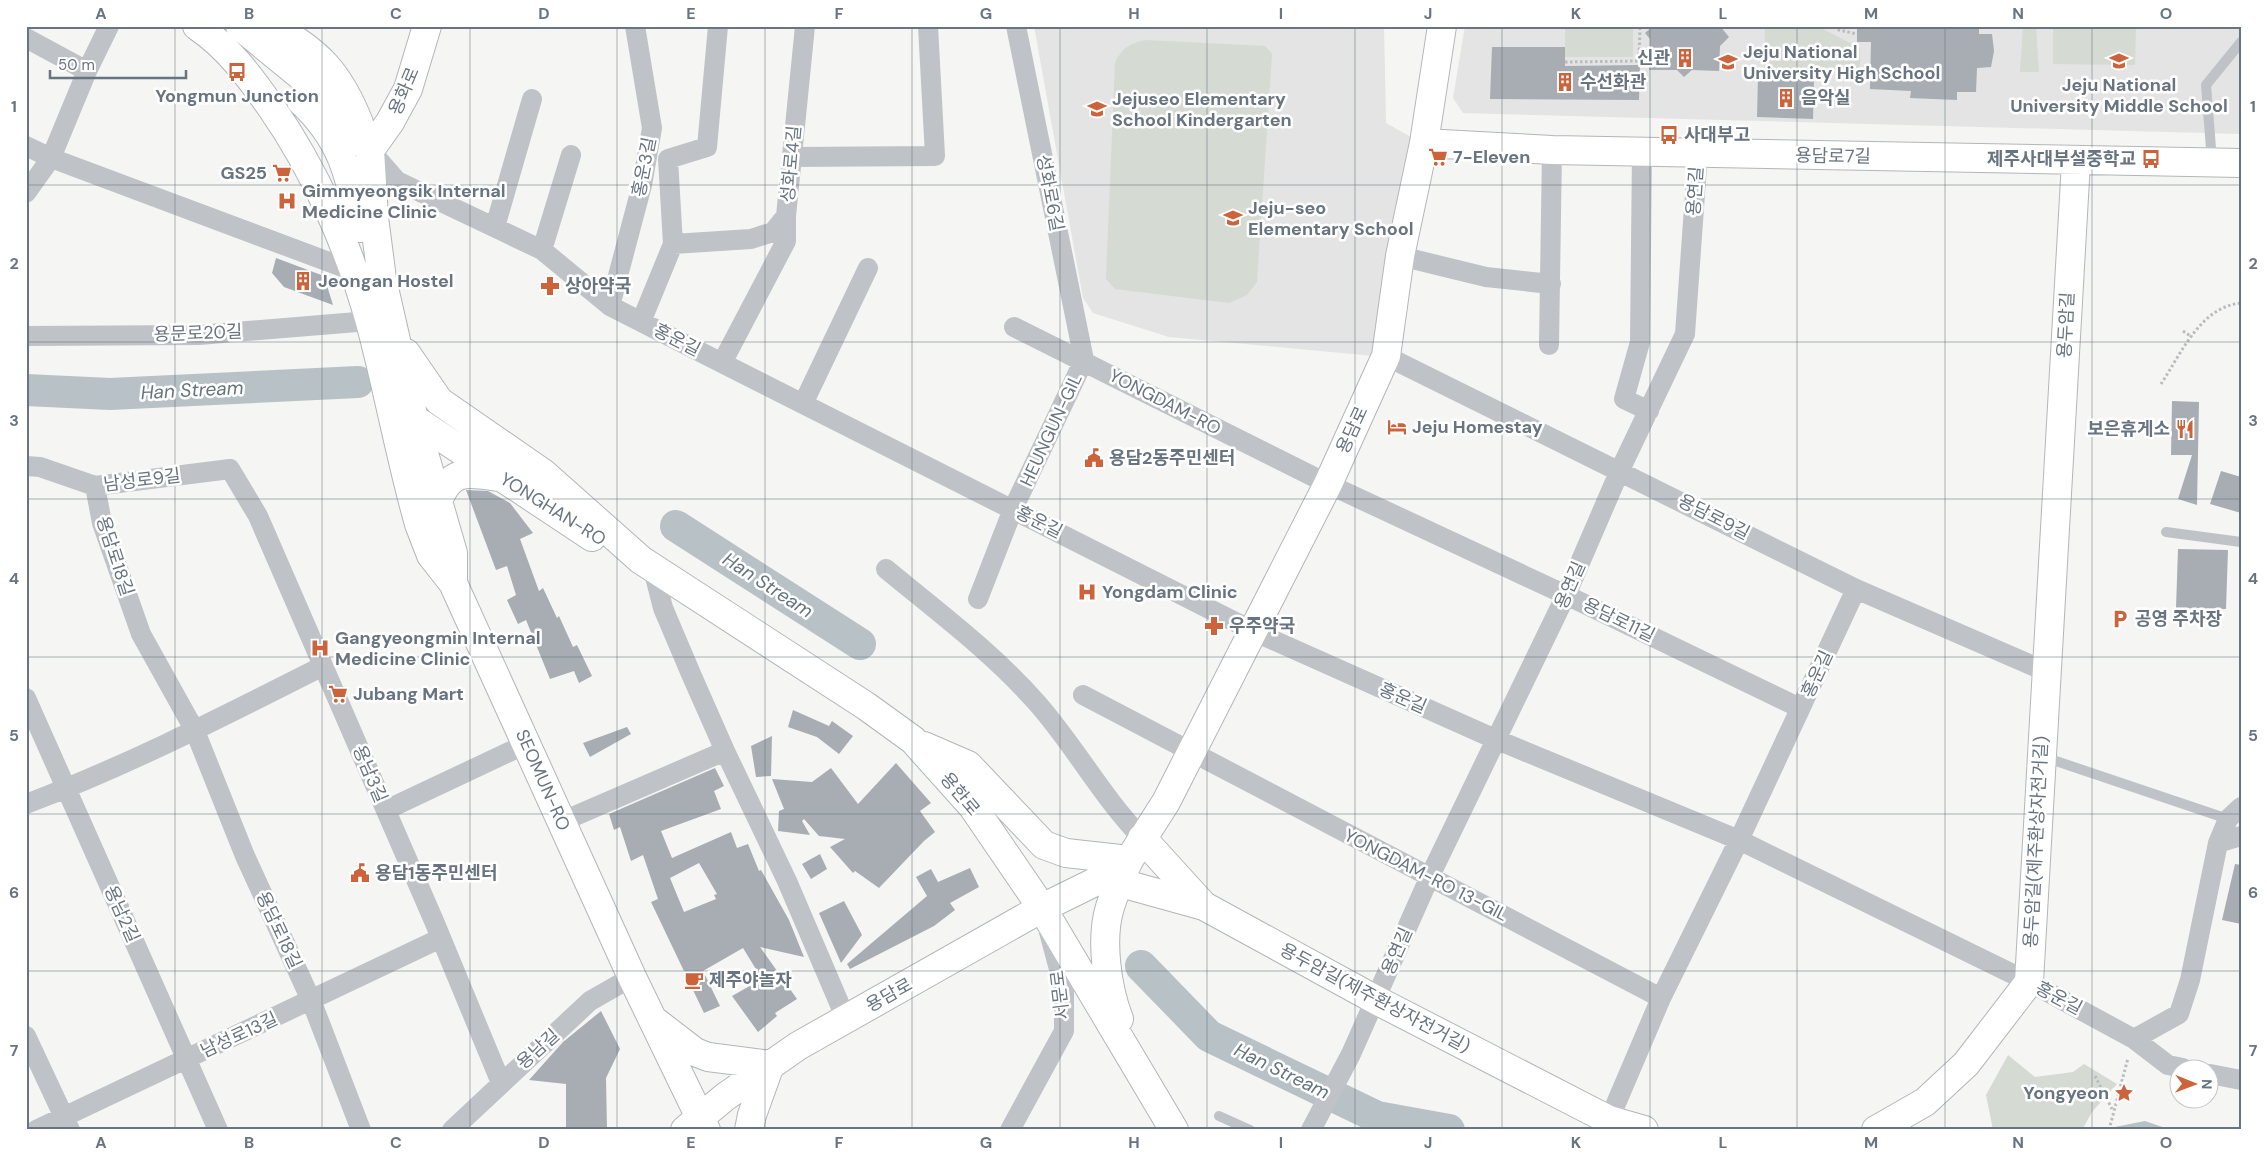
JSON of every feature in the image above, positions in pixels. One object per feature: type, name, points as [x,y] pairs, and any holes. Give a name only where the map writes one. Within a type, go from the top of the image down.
[{"type":"main road","points":[[240,26],[293,81],[324,124],[343,158],[353,193],[369,280],[381,325],[414,420]]},
{"type":"main road","points":[[272,26],[309,48],[328,67],[347,94],[370,150],[375,226],[382,279],[378,357],[419,524],[431,555],[453,583]]},
{"type":"main road","name":"용화로","points":[[370,150],[390,122],[408,89],[427,26]]},
{"type":"main road","name":"용담로","points":[[1190,753],[1328,484],[1386,356],[1400,256],[1424,143],[1442,26]]},
{"type":"main road","points":[[200,28],[293,81],[336,109],[370,150]]},
{"type":"main road","points":[[200,28],[233,58],[254,82],[282,122],[324,201],[353,271],[381,325]]},
{"type":"main road","name":"용담로7길","points":[[1424,143],[1552,150],[2076,162],[2241,163]]},
{"type":"main road","name":"용두암길","points":[[2056,488],[2076,162]]},
{"type":"main road","name":"YONGHAN-RO","points":[[381,325],[439,401],[543,473],[573,502],[647,565]]},
{"type":"main road","name":"YONGHAN-RO","points":[[378,357],[392,376],[398,396],[414,420],[588,534],[647,565]]},
{"type":"main road","name":"SEOMUN-RO","points":[[414,420],[453,553],[453,583],[652,1019],[697,1125]]},
{"type":"main road","points":[[500,476],[492,466],[493,460],[498,460],[573,502]]},
{"type":"main road","points":[[438,501],[448,481],[460,475],[466,473],[500,476]]},
{"type":"main road","name":"용두암길(제주환상자전거길)","points":[[2029,982],[2056,488]]},
{"type":"main road","name":"용한로","points":[[647,565],[866,706],[914,741],[973,806],[1042,908],[1174,1130]]},
{"type":"main road","name":"용두암길(제주환상자전거길)","points":[[914,741],[968,765],[1044,845],[1066,853],[1124,864],[1376,1000],[1609,1120],[1644,1130]]},
{"type":"main road","points":[[1136,1066],[1114,1006],[1107,971],[1106,935],[1109,908],[1124,864],[1166,802],[1190,753]]},
{"type":"main road","points":[[1124,864],[1204,906]]},
{"type":"main road","name":"용담로","points":[[697,1125],[770,1064],[1042,908],[1124,864]]},
{"type":"main road","points":[[1876,1130],[1926,1102],[1966,1064],[2029,982]]},
{"type":"main road","points":[[652,1019],[695,1052],[722,1060],[770,1064],[752,1115],[749,1130]]},
{"type":"street","points":[[26,193],[51,158],[87,71],[109,26]]},
{"type":"street","name":"홍운3길","points":[[610,306],[642,185],[652,128],[635,26]]},
{"type":"street","points":[[641,322],[673,244],[668,158],[707,147],[718,26]]},
{"type":"street","name":"성화로4길","points":[[673,244],[751,239],[773,232],[786,216],[805,26]]},
{"type":"street","points":[[792,157],[935,156],[928,26]]},
{"type":"street","name":"성화로6길","points":[[1016,26],[1084,360]]},
{"type":"street","points":[[26,38],[87,71]]},
{"type":"street","points":[[495,227],[532,98]]},
{"type":"street","points":[[26,146],[51,158],[353,271]]},
{"type":"street","name":"홍운길","points":[[370,150],[397,181],[542,250],[610,306],[641,322],[1254,631],[1495,739],[1739,840],[2029,982],[2134,1039],[2170,1065]]},
{"type":"street","points":[[1549,345],[1552,150]]},
{"type":"street","points":[[1642,152],[1640,342],[1624,399],[1649,411]]},
{"type":"street","name":"용연길","points":[[1311,1130],[1351,1054],[1430,876],[1566,595],[1620,470],[1685,334],[1698,152]]},
{"type":"street","points":[[542,250],[571,155]]},
{"type":"street","points":[[722,363],[786,241],[786,216]]},
{"type":"street","points":[[1400,256],[1486,277],[1551,284]]},
{"type":"street","points":[[803,404],[868,268]]},
{"type":"street","name":"용문로20길","points":[[26,336],[200,335],[381,325]]},
{"type":"street","name":"HEUNGUN-GIL","points":[[978,599],[1013,509],[1084,360],[1014,327]]},
{"type":"street","name":"용담로9길","points":[[1386,356],[1620,470],[1856,589],[2045,671]]},
{"type":"street","name":"YONGDAM-RO","points":[[1084,360],[1328,484]]},
{"type":"street","name":"남성로9길","points":[[31,469],[95,486],[230,469]]},
{"type":"street","name":"용남3길","points":[[230,469],[258,516],[441,938],[501,1083]]},
{"type":"street","name":"용담로11길","points":[[1328,484],[1566,595],[1800,708]]},
{"type":"street","name":"용담로18길","points":[[95,486],[102,523],[141,634],[195,731],[245,856],[311,1000],[361,1130]]},
{"type":"street","points":[[647,565],[663,608],[725,751],[787,880],[846,1019]]},
{"type":"street","points":[[886,569],[1004,666],[1040,706],[1122,818],[1124,864]]},
{"type":"street","name":"홍운길","points":[[1609,1120],[1661,998],[1739,840],[1856,589]]},
{"type":"street","points":[[26,804],[66,789],[195,731],[324,666]]},
{"type":"street","points":[[1084,696],[1190,753]]},
{"type":"street","name":"용남2길","points":[[26,698],[218,1130]]},
{"type":"street","points":[[386,810],[526,744]]},
{"type":"street","points":[[561,822],[725,751]]},
{"type":"street","name":"YONGDAM-RO 13-GIL","points":[[1190,753],[1430,876],[1661,998]]},
{"type":"street","points":[[2134,1039],[2179,1014],[2190,980],[2218,843],[2234,813]]},
{"type":"street","points":[[2218,843],[2241,836]]},
{"type":"street","name":"서문로","points":[[1010,1130],[1064,1031],[1064,988],[1042,908]]},
{"type":"street","name":"남성로13길","points":[[36,1130],[67,1123],[186,1060],[441,938]]},
{"type":"street","name":"용남길","points":[[452,1130],[590,1002],[632,977]]},
{"type":"street","points":[[26,1036],[67,1123]]},
{"type":"street","points":[[2220,1076],[2241,1080]]},
{"type":"lane","points":[[2212,162],[2206,85],[2241,42]]},
{"type":"lane","points":[[2166,532],[2241,542]]},
{"type":"lane","points":[[2041,756],[2234,813]]},
{"type":"lane","points":[[1219,1116],[1250,1130]]},
{"type":"path","points":[[1565,62],[1639,61],[1640,26]]},
{"type":"path","points":[[1834,26],[1839,30],[1857,34]]},
{"type":"path","points":[[2161,384],[2203,323],[2221,308],[2241,303]]},
{"type":"path","points":[[2183,331],[2192,338]]},
{"type":"path","points":[[2109,1130],[2134,1039]]},
{"type":"path","points":[[2095,1076],[2113,1110]]},
{"type":"shaded area","name":"Jeju-seo Elementary School","points":[[1034,26],[1384,26],[1386,123],[1411,137],[1374,356],[1169,337],[1093,313],[1083,298]]},
{"type":"shaded area","name":"Jeju National University High School","points":[[1465,26],[2241,26],[2241,134],[1463,113],[1453,98]]},
{"type":"shaded area","points":[[1565,26],[1633,26],[1633,57],[1565,57]]},
{"type":"shaded area","points":[[1765,26],[1817,26],[1860,48],[1860,71],[1764,68]]},
{"type":"shaded area","points":[[2023,26],[2036,26],[2039,72],[2020,72]]},
{"type":"shaded area","points":[[2053,26],[2136,26],[2135,65],[2053,64]]},
{"type":"shaded area","points":[[1145,40],[1265,46],[1272,54],[1257,282],[1247,295],[1229,303],[1115,289],[1106,279],[1115,63],[1127,47]]},
{"type":"shaded area","points":[[2008,1055],[2035,1077],[2073,1072],[2084,1064],[2117,1084],[2092,1112],[2082,1130],[1993,1130],[1986,1095]]},
{"type":"shaded area","points":[[2145,1121],[2171,1130],[2100,1130]]},
{"type":"building","name":"신관","points":[[1653,26],[1720,26],[1729,37],[1720,46],[1719,71],[1692,70],[1684,77],[1677,70],[1649,70],[1650,39],[1645,33]]},
{"type":"building","points":[[1857,26],[1979,26],[1979,34],[1992,34],[1994,51],[1991,67],[1977,68],[1976,92],[1957,92],[1957,100],[1910,98],[1911,91],[1870,89],[1871,42],[1857,42]]},
{"type":"building","name":"수선화관","points":[[1492,47],[1565,47],[1565,66],[1640,65],[1639,100],[1490,99]]},
{"type":"building","name":"음악실","points":[[1758,77],[1814,79],[1813,119],[1757,117]]},
{"type":"building","name":"Jeongan Hostel","points":[[276,258],[324,276],[333,305],[284,287],[272,273]]},
{"type":"building","name":"보은휴게소","points":[[2172,401],[2199,402],[2197,505],[2178,499],[2192,455],[2171,455]]},
{"type":"building","points":[[2221,471],[2241,477],[2241,513],[2210,504]]},
{"type":"building","points":[[466,490],[488,491],[510,503],[533,533],[520,539],[539,591],[543,588],[557,618],[559,616],[573,647],[577,645],[592,676],[579,683],[574,671],[550,679],[526,620],[518,624],[507,600],[516,595],[507,566],[496,570]]},
{"type":"building","points":[[2178,549],[2228,550],[2226,609],[2176,608]]},
{"type":"building","points":[[793,710],[829,726],[832,721],[853,736],[839,754],[817,737],[788,727]]},
{"type":"building","points":[[627,727],[631,734],[590,757],[583,743]]},
{"type":"building","points":[[772,736],[771,776],[756,777],[751,746]]},
{"type":"building","points":[[896,763],[931,803],[920,811],[935,832],[879,888],[855,871],[853,873],[830,847],[845,839],[819,836],[804,819],[802,821],[810,835],[778,831],[779,811],[784,809],[772,779],[812,782],[831,768],[858,804]]},
{"type":"building","points":[[715,768],[724,786],[714,791],[721,809],[661,831],[672,858],[731,832],[737,848],[748,844],[759,871],[761,870],[789,920],[804,957],[760,947],[797,999],[775,1013],[777,1016],[758,1032],[732,996],[762,979],[743,948],[703,971],[720,1006],[704,1013],[651,902],[658,899],[643,855],[631,861],[620,827],[614,830],[609,814]],"holes":[[[699,863],[717,894],[714,895],[716,899],[684,912],[670,878]]]},
{"type":"building","points":[[820,854],[827,869],[811,879],[802,864]]},
{"type":"building","points":[[2235,864],[2241,865],[2241,924],[2222,920]]},
{"type":"building","points":[[970,868],[979,887],[950,903],[955,910],[934,926],[850,969],[847,964],[927,896],[916,877],[931,869],[938,882]]},
{"type":"building","points":[[844,901],[862,935],[841,963],[819,913]]},
{"type":"building","points":[[601,1011],[620,1049],[606,1078],[607,1130],[566,1130],[566,1084],[529,1080],[563,1042]]},
{"type":"waterway","name":"Han Stream","points":[[26,390],[110,394],[358,382]]},
{"type":"waterway","name":"Han Stream","points":[[676,526],[860,644]]},
{"type":"waterway","name":"Han Stream","points":[[1141,966],[1209,1036],[1377,1117],[1449,1130]]},
{"type":"place","name":"신관","points":[[1685,58]]},
{"type":"place","name":"Jeju National University Middle School","points":[[2119,61]]},
{"type":"place","name":"Jeju National University High School","points":[[1728,62]]},
{"type":"place","name":"Yongmun Junction","points":[[237,72]]},
{"type":"place","name":"수선화관","points":[[1565,82]]},
{"type":"place","name":"음악실","points":[[1786,98]]},
{"type":"place","name":"Jejuseo Elementary School Kindergarten","points":[[1097,109]]},
{"type":"place","name":"사대부고","points":[[1669,135]]},
{"type":"place","name":"7-Eleven","points":[[1438,157]]},
{"type":"place","name":"제주사대부설중학교","points":[[2151,159]]},
{"type":"place","name":"GS25","points":[[282,173]]},
{"type":"place","name":"Gimmyeongsik Internal Medicine Clinic","points":[[287,201]]},
{"type":"place","name":"Jeju-seo Elementary School","points":[[1233,218]]},
{"type":"place","name":"Jeongan Hostel","points":[[303,281]]},
{"type":"place","name":"상아약국","points":[[550,286]]},
{"type":"place","name":"Jeju Homestay","points":[[1397,427]]},
{"type":"place","name":"보은휴게소","points":[[2185,429]]},
{"type":"place","name":"용담2동주민센터","points":[[1094,458]]},
{"type":"place","name":"Yongdam Clinic","points":[[1087,592]]},
{"type":"place","name":"공영 주차장","points":[[2120,619]]},
{"type":"place","name":"우주약국","points":[[1214,626]]},
{"type":"place","name":"Gangyeongmin Internal Medicine Clinic","points":[[320,648]]},
{"type":"place","name":"Jubang Mart","points":[[338,694]]},
{"type":"place","name":"용담1동주민센터","points":[[360,873]]},
{"type":"place","name":"제주야놀자","points":[[694,980]]},
{"type":"place","name":"Yongyeon","points":[[2124,1093]]}]
